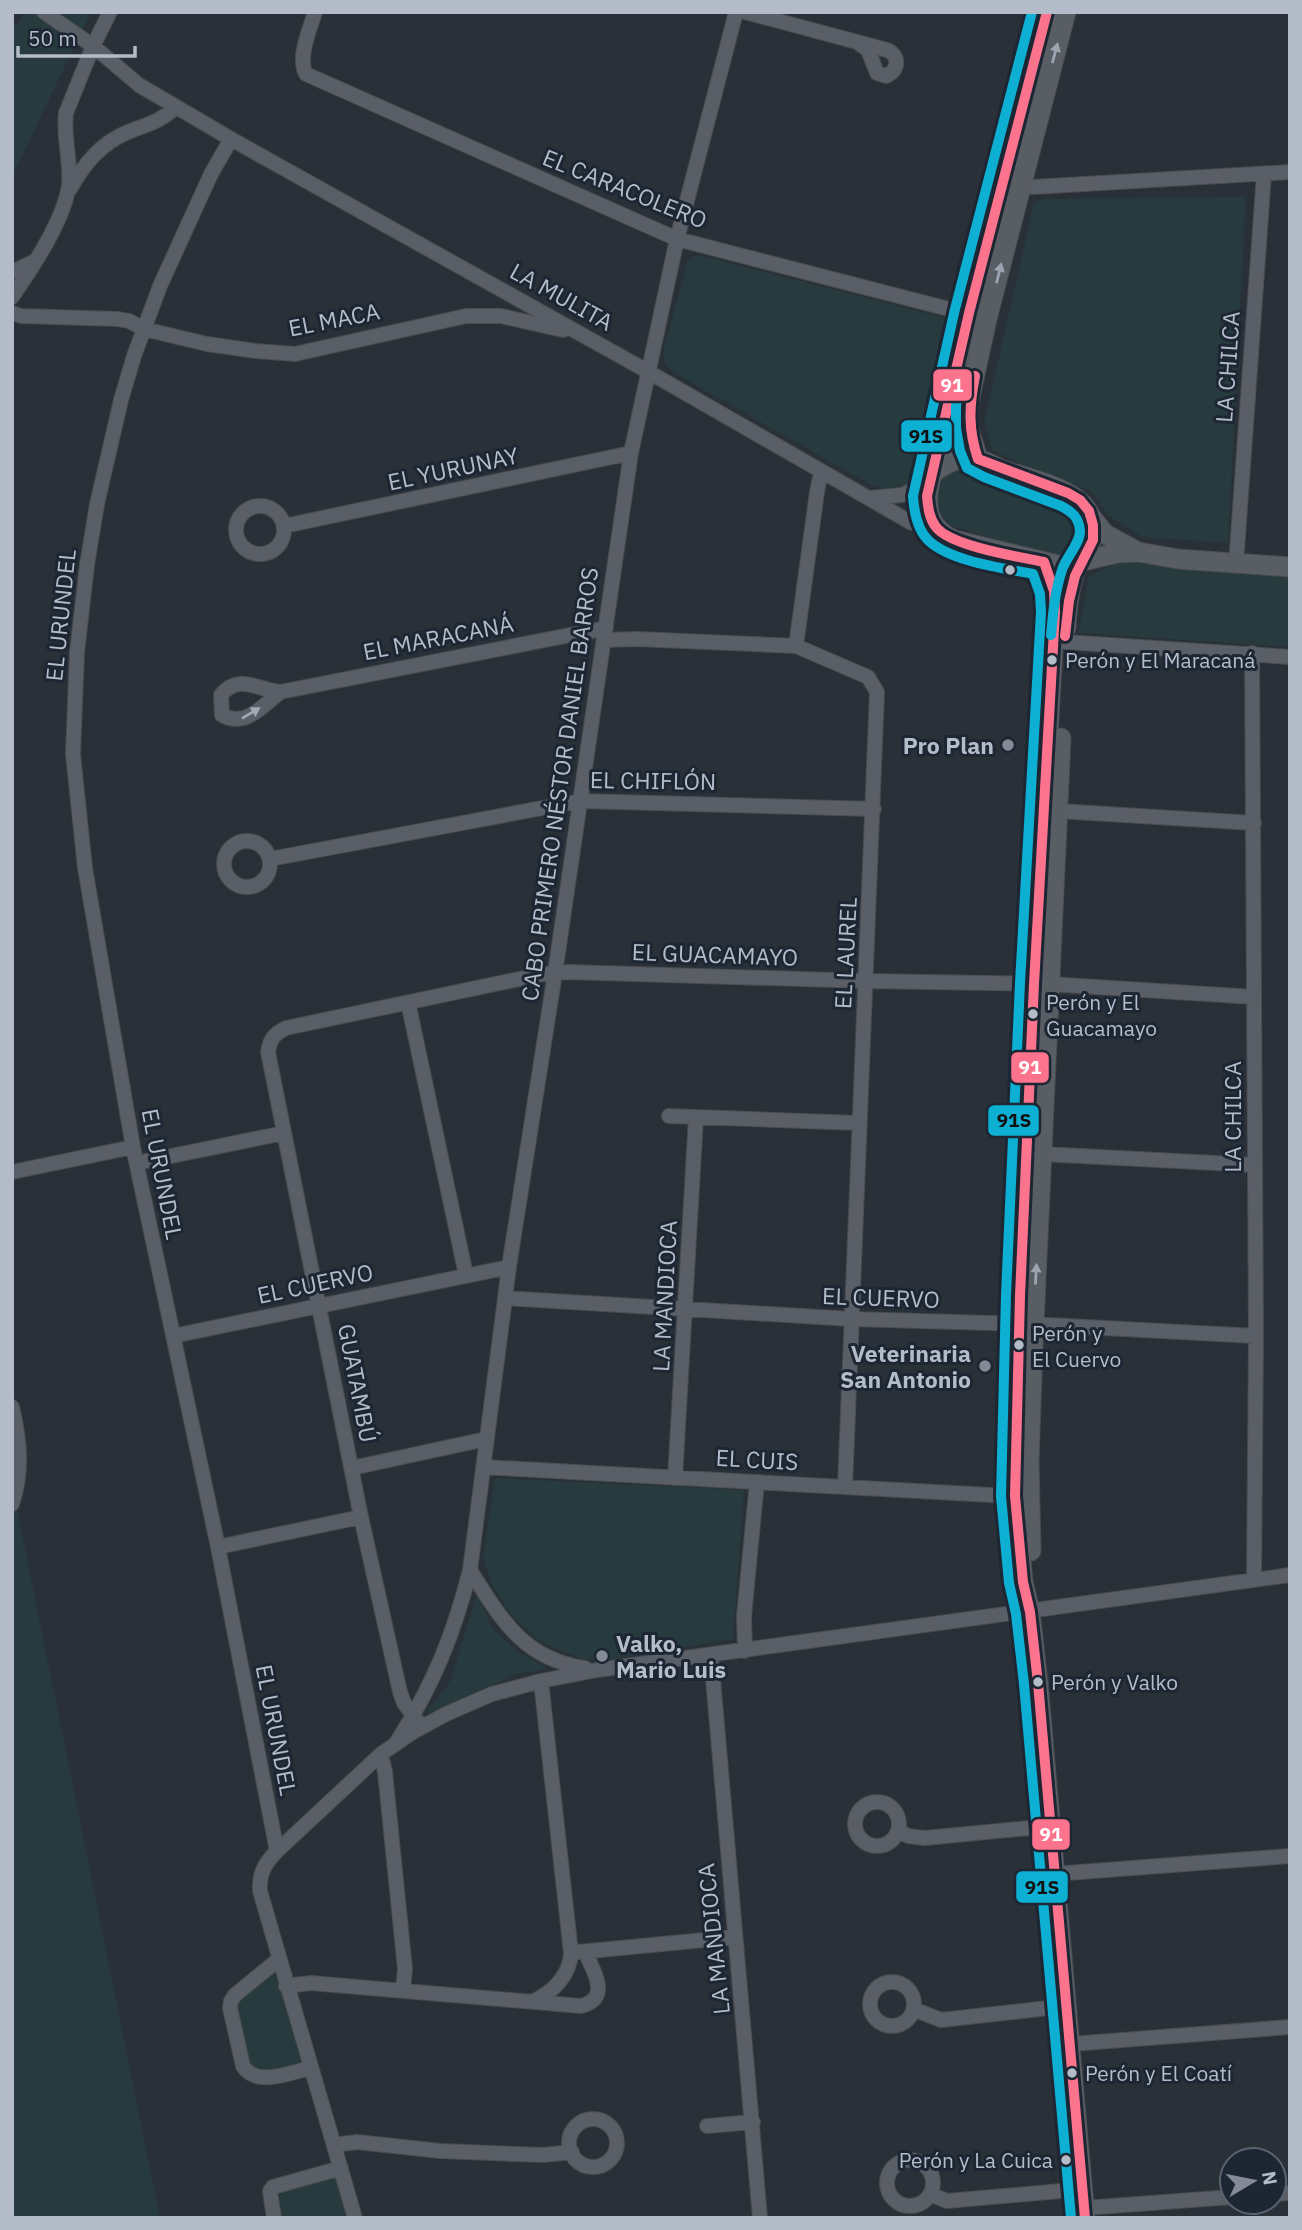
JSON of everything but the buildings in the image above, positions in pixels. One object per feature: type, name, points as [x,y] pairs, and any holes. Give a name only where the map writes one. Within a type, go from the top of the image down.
[{"type":"main road","points":[[1047,12],[1012,183],[932,478],[928,507],[932,520],[940,533],[954,540],[1062,566],[1117,553],[1139,552],[1178,559],[1290,567]]},
{"type":"main road","points":[[1012,183],[1066,12]]},
{"type":"main road","points":[[978,316],[968,406],[968,427],[978,459]]},
{"type":"main road","points":[[932,478],[950,462],[978,459],[1070,494],[1086,505],[1092,518],[1105,534],[1139,552]]},
{"type":"main road","points":[[1027,1324],[1042,1154],[1041,984],[1058,811],[1067,607],[1079,563],[1092,544],[1092,518]]},
{"type":"main road","points":[[1044,562],[1054,591],[1055,611],[1027,1324],[1022,1497],[1023,1582],[1030,1612],[1084,2205]]},
{"type":"street","name":"LA MULITA","points":[[44,12],[93,46],[126,75],[231,139],[647,371],[910,522],[940,533]]},
{"type":"street","points":[[67,193],[69,173],[66,113],[110,12]]},
{"type":"street","name":"EL CARACOLERO","points":[[314,12],[303,57],[306,74],[677,239],[978,316]]},
{"type":"street","name":"CABO PRIMERO NÉSTOR DANIEL BARROS","points":[[418,1721],[450,1639],[470,1570],[509,1267],[631,453],[677,239],[736,12]]},
{"type":"street","points":[[746,12],[857,42]]},
{"type":"street","points":[[12,297],[38,259],[67,193],[82,168],[104,146],[125,133],[164,118],[176,107]]},
{"type":"street","name":"EL URUNDEL","points":[[231,139],[211,174],[160,286],[121,400],[97,504],[87,565],[73,714],[74,768],[85,868],[133,1147],[218,1548],[277,1851]]},
{"type":"street","points":[[1012,183],[1033,187],[1290,172]]},
{"type":"street","name":"LA CHILCA","points":[[1236,564],[1264,174]]},
{"type":"street","points":[[12,272],[38,259]]},
{"type":"street","name":"EL MACA","points":[[12,313],[21,316],[118,319],[130,321],[144,329],[206,344],[295,354],[466,316],[501,316],[581,335]]},
{"type":"street","name":"EL YURUNAY","points":[[284,526],[631,453]]},
{"type":"street","points":[[796,646],[821,472]]},
{"type":"street","points":[[868,498],[902,495],[932,478]]},
{"type":"street","name":"EL MARACANÁ","points":[[280,692],[605,634],[637,639],[796,646]]},
{"type":"street","points":[[1065,642],[1290,657]]},
{"type":"street","name":"EL LAUREL","points":[[796,646],[860,673],[873,683],[877,692],[845,1487]]},
{"type":"street","name":"LA CHILCA","points":[[1252,653],[1256,1336],[1254,1580]]},
{"type":"street","name":"EL CHIFLÓN","points":[[270,859],[580,801],[874,809]]},
{"type":"street","points":[[1058,811],[1254,823]]},
{"type":"street","name":"EL GUACAMAYO","points":[[269,1041],[276,1033],[286,1028],[555,973],[1041,984],[1254,997]]},
{"type":"street","points":[[408,1002],[466,1275]]},
{"type":"street","name":"GUATAMBÚ","points":[[269,1041],[268,1052],[361,1517],[400,1692],[404,1703],[418,1721]]},
{"type":"street","points":[[669,1116],[859,1123]]},
{"type":"street","name":"LA MANDIOCA","points":[[676,1478],[696,1117]]},
{"type":"street","points":[[137,1163],[284,1133]]},
{"type":"street","points":[[12,1172],[133,1147]]},
{"type":"street","points":[[1042,1154],[1255,1165]]},
{"type":"street","name":"EL CUERVO","points":[[173,1336],[509,1267]]},
{"type":"street","name":"EL CUERVO","points":[[505,1298],[851,1319],[1027,1324],[1256,1336]]},
{"type":"street","points":[[12,1407],[20,1462],[18,1486],[12,1504]]},
{"type":"street","points":[[352,1468],[486,1439]]},
{"type":"street","name":"EL CUIS","points":[[483,1467],[1022,1497]]},
{"type":"street","points":[[745,1651],[744,1616],[757,1482]]},
{"type":"street","points":[[218,1548],[361,1517]]},
{"type":"street","points":[[470,1570],[508,1627],[533,1650],[562,1664],[597,1670]]},
{"type":"street","points":[[355,2218],[286,1986],[259,1881],[262,1869],[277,1851],[418,1721],[492,1694],[597,1670],[1290,1575]]},
{"type":"street","name":"LA MANDIOCA","points":[[711,1656],[760,2218]]},
{"type":"street","points":[[286,1986],[311,1983],[581,2006],[590,2004],[596,1997],[597,1979],[578,1952],[541,1681]]},
{"type":"street","points":[[381,1754],[404,1956],[403,1990]]},
{"type":"street","points":[[898,1830],[908,1836],[926,1838],[1050,1826]]},
{"type":"street","points":[[1054,1874],[1290,1856]]},
{"type":"street","points":[[578,1952],[735,1937]]},
{"type":"street","points":[[533,2001],[544,1996],[559,1983],[578,1952]]},
{"type":"street","points":[[279,1959],[231,2001],[230,2008],[243,2066],[248,2073],[262,2078],[311,2068]]},
{"type":"street","points":[[914,2009],[941,2020],[1066,2006]]},
{"type":"street","points":[[1070,2044],[1290,2027]]},
{"type":"street","points":[[707,2126],[753,2122]]},
{"type":"street","points":[[334,2145],[357,2142],[440,2151],[543,2155],[572,2152]]},
{"type":"street","points":[[274,2218],[270,2191],[273,2187],[341,2168]]},
{"type":"street","points":[[930,2194],[947,2201],[1084,2205],[1218,2198]]},
{"type":"green space","points":[[24,12],[91,12],[12,177],[12,22],[18,25]]},
{"type":"green space","points":[[1246,197],[1228,543],[1143,537],[1109,516],[1090,490],[992,450],[984,423],[1034,204],[1043,199]]},
{"type":"green space","points":[[699,255],[945,318],[952,324],[954,333],[937,411],[925,455],[914,480],[900,487],[873,486],[673,372],[665,364],[663,352],[688,261]]},
{"type":"green space","points":[[964,466],[978,468],[1071,503],[1083,515],[1086,531],[1078,549],[1068,555],[1053,557],[950,525],[941,514],[937,501],[940,483],[943,476]]},
{"type":"green space","points":[[1120,561],[1290,574],[1290,647],[1078,633],[1089,577]]},
{"type":"green space","points":[[495,1478],[744,1490],[733,1639],[607,1660],[582,1659],[541,1642],[511,1615],[492,1585],[483,1557]]},
{"type":"green space","points":[[12,1484],[160,2218],[12,2218]]},
{"type":"green space","points":[[477,1594],[492,1628],[518,1652],[549,1669],[516,1674],[431,1715],[428,1711],[451,1680]]},
{"type":"green space","points":[[271,1974],[277,1975],[304,2062],[261,2073],[254,2070],[251,2064],[237,2008],[240,1997]]},
{"type":"green space","points":[[338,2178],[350,2218],[280,2218],[278,2199],[283,2192]]},
{"type":"transit line","name":"91S","points":[[1032,12],[955,309],[913,496],[917,520],[929,541],[964,559],[1033,574],[1040,594],[1006,1295],[1001,1496],[1009,1583],[1016,1614],[1024,1684],[1071,2218]]},
{"type":"transit line","name":"91","points":[[1047,12],[969,313],[927,496],[932,520],[944,534],[986,550],[1044,562],[1054,591],[1020,1296],[1015,1496],[1023,1582],[1030,1612],[1038,1683],[1085,2218]]},
{"type":"transit line","name":"91S","points":[[961,373],[956,428],[960,451],[967,468],[1061,506],[1072,513],[1078,522],[1079,536],[1064,565],[1058,586],[1051,635]]},
{"type":"transit line","name":"91","points":[[975,376],[970,418],[978,459],[1068,493],[1080,500],[1089,511],[1093,540],[1075,576],[1065,636]]},
{"type":"place","name":"Perón y El Maracaná","points":[[1052,660]]},
{"type":"place","name":"Pro Plan","points":[[1008,745]]},
{"type":"place","name":"Perón y El Guacamayo","points":[[1033,1014]]},
{"type":"place","name":"Perón y El Cuervo","points":[[1019,1345]]},
{"type":"place","name":"Veterinaria San Antonio","points":[[985,1366]]},
{"type":"place","name":"Valko, Mario Luis","points":[[602,1656]]},
{"type":"place","name":"Perón y Valko","points":[[1038,1682]]},
{"type":"place","name":"Perón y El Coatí","points":[[1072,2073]]},
{"type":"place","name":"Perón y La Cuica","points":[[1066,2160]]}]
